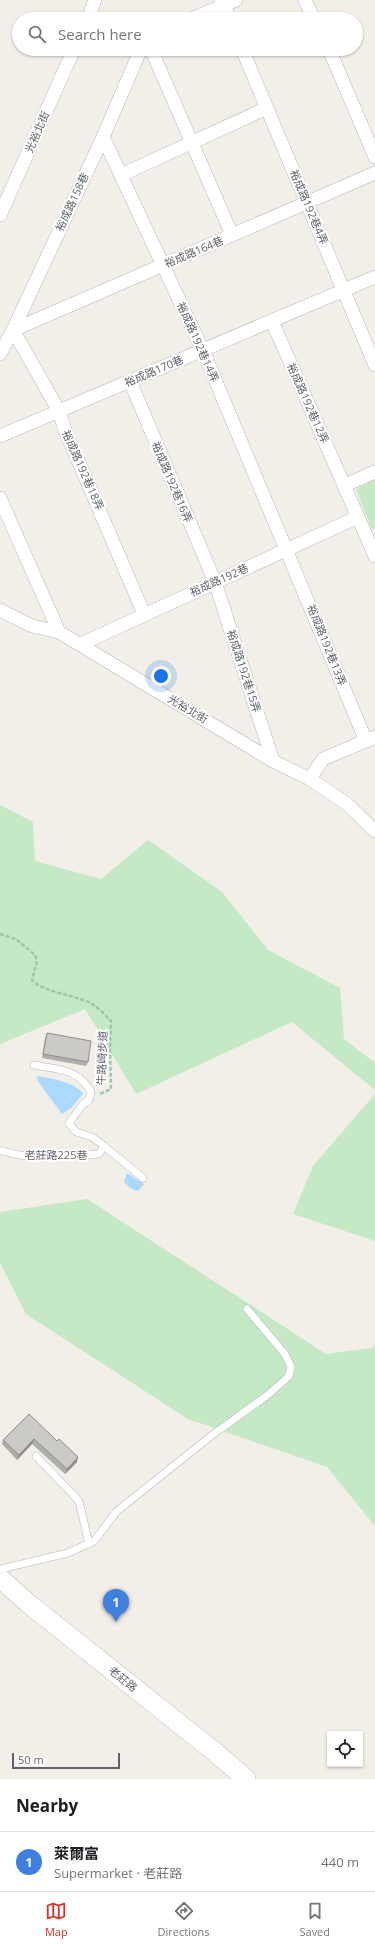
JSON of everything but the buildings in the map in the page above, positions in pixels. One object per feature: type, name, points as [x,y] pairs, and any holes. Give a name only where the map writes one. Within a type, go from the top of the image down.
[{"type":"street","points":[[92,12],[95,0]]},
{"type":"street","points":[[205,12],[222,3],[236,0]]},
{"type":"street","points":[[305,0],[311,12]]},
{"type":"street","points":[[222,3],[226,12]]},
{"type":"street","name":"光裕北街","points":[[0,215],[71,56]]},
{"type":"street","name":"裕成路158巷","points":[[0,354],[13,330],[103,137],[138,56]]},
{"type":"street","points":[[154,56],[232,235]]},
{"type":"street","name":"裕成路192巷4弄","points":[[245,56],[375,365]]},
{"type":"street","points":[[332,56],[375,157]]},
{"type":"street","points":[[120,175],[267,108]]},
{"type":"street","name":"裕成路192巷14弄","points":[[103,137],[202,351],[287,549]]},
{"type":"street","name":"裕成路164巷","points":[[13,330],[375,173]]},
{"type":"street","name":"裕成路170巷","points":[[0,436],[375,278]]},
{"type":"street","name":"裕成路192巷12弄","points":[[272,321],[358,517],[371,535],[375,556]]},
{"type":"street","name":"裕成路192巷18弄","points":[[13,330],[59,411],[144,614]]},
{"type":"street","name":"裕成路192巷16弄","points":[[130,381],[214,582]]},
{"type":"street","points":[[345,486],[375,472]]},
{"type":"street","points":[[0,498],[59,632]]},
{"type":"street","name":"裕成路192巷","points":[[80,644],[358,517]]},
{"type":"street","name":"裕成路192巷13弄","points":[[287,549],[371,739]]},
{"type":"street","name":"裕成路192巷15弄","points":[[214,582],[273,760]]},
{"type":"street","name":"光裕北街","points":[[0,610],[32,626],[59,632],[273,760],[310,779],[347,804],[375,831]]},
{"type":"street","points":[[310,779],[323,759],[371,739]]},
{"type":"street","name":"老莊路","points":[[0,1578],[29,1604],[216,1753],[246,1779]]},
{"type":"lane","points":[[34,1065],[77,1074],[86,1082],[90,1095]]},
{"type":"lane","name":"老莊路225巷","points":[[0,1150],[28,1157],[99,1154],[104,1146],[92,1137],[76,1132],[69,1123],[83,1104],[89,1100],[90,1095]]},
{"type":"lane","points":[[104,1146],[143,1178]]},
{"type":"lane","points":[[0,1569],[68,1553],[94,1541],[117,1511],[211,1436],[269,1394],[288,1376],[291,1367],[285,1354],[247,1309]]},
{"type":"lane","points":[[36,1456],[79,1501],[86,1524],[89,1544]]},
{"type":"path","name":"牛路崎步道","points":[[0,934],[16,939],[35,956],[37,961],[32,980],[38,986],[67,994],[91,1003],[112,1021],[110,1048],[111,1090],[90,1095]]},
{"type":"green space","points":[[375,480],[375,528],[372,530],[356,489]]},
{"type":"green space","points":[[0,805],[33,822],[35,861],[101,879],[148,840],[222,892],[268,950],[340,988],[344,1039],[375,1063],[375,1090],[292,1022],[136,1094],[85,1009],[0,1044]]},
{"type":"green space","points":[[375,1094],[375,1241],[293,1214],[313,1166]]},
{"type":"green space","points":[[87,1199],[326,1354],[372,1348],[375,1343],[375,1526],[327,1467],[188,1419],[26,1314],[0,1263],[0,1212]]},
{"type":"water","points":[[39,1076],[69,1084],[80,1090],[83,1094],[71,1108],[62,1114],[40,1084],[36,1077]]},
{"type":"water","points":[[127,1173],[144,1184],[138,1191],[130,1188],[124,1182]]},
{"type":"place","name":"萊爾富","points":[[116,1622]]}]
